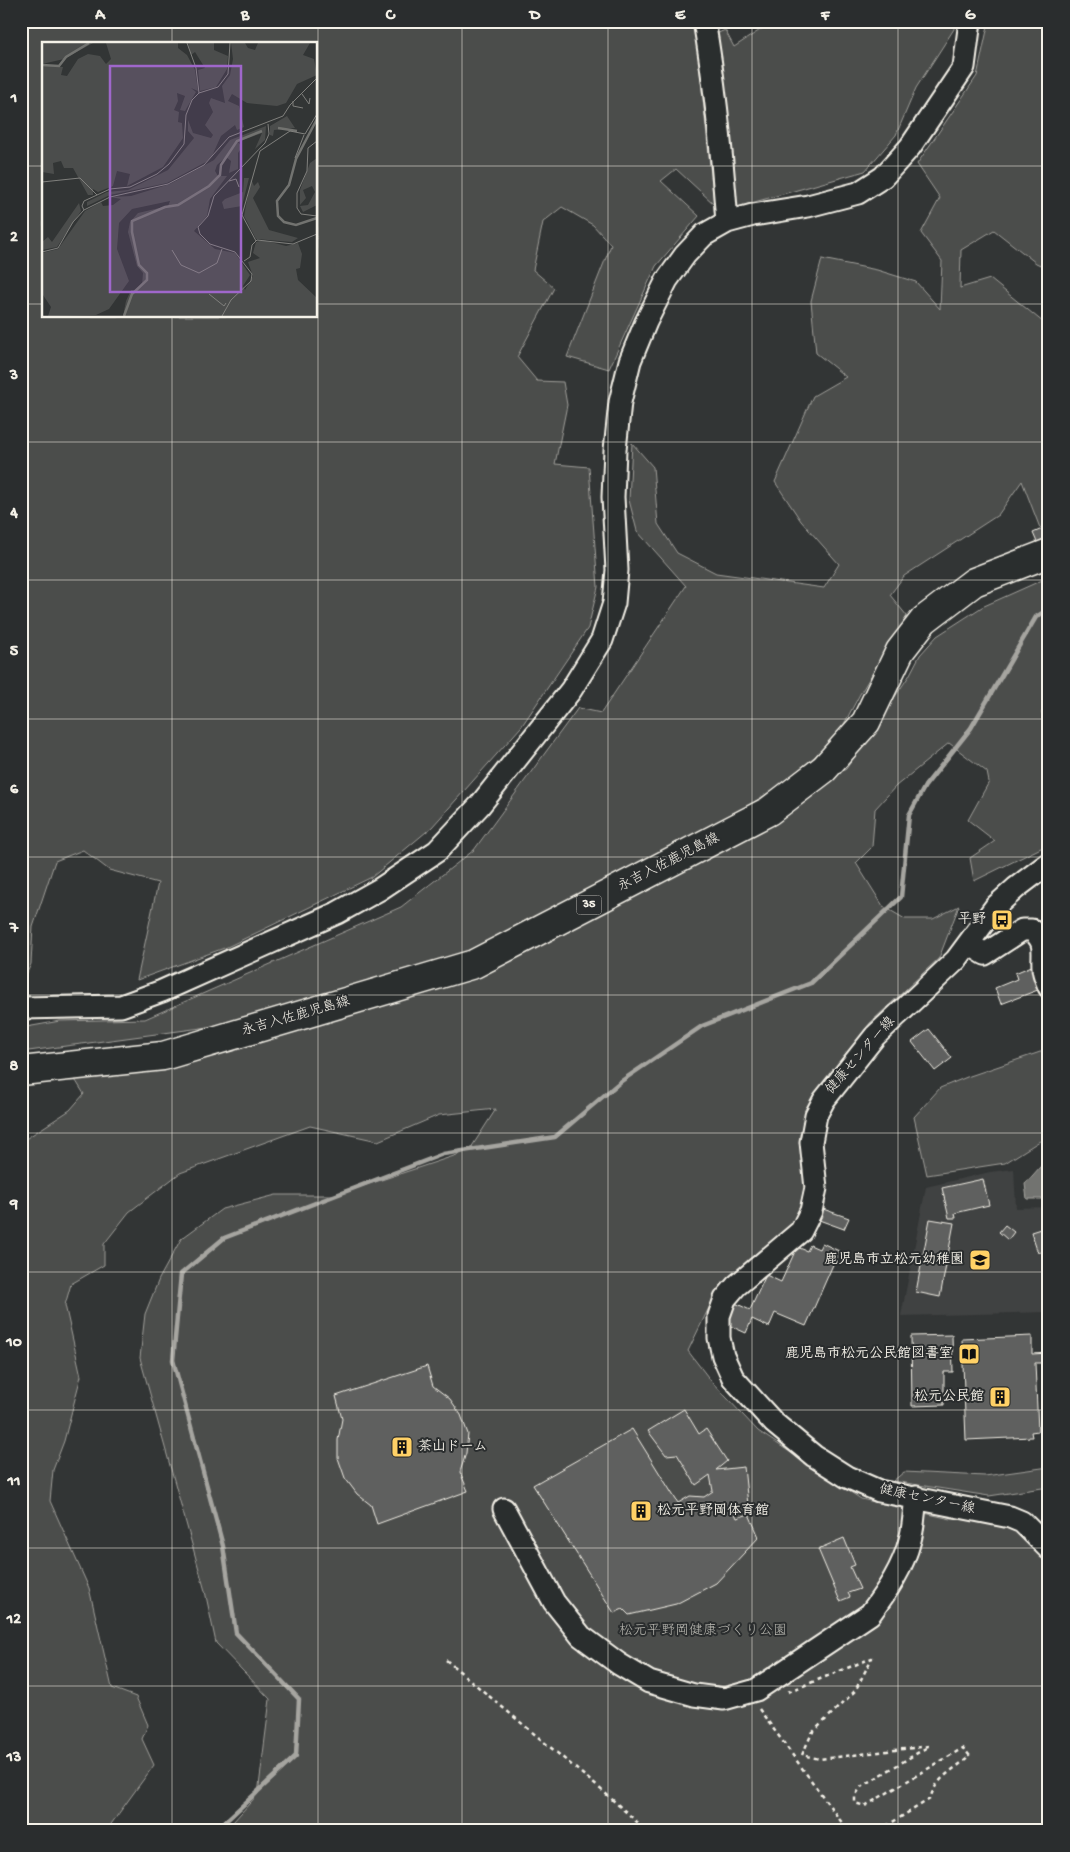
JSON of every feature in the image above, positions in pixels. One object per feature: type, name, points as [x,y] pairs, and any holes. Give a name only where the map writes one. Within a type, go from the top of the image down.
[{"type":"main road","name":"永吉入佐鹿児島線","points":[[21,1071],[163,1056],[474,964],[769,811],[824,769],[866,722],[900,650],[924,620],[974,582],[1049,553]]},
{"type":"street","points":[[704,21],[711,57],[727,222]]},
{"type":"street","points":[[21,1008],[121,1006],[162,990],[337,913],[380,889],[437,851],[480,805],[571,690],[602,640],[614,603],[617,570],[613,496],[620,402],[630,361],[646,322],[667,280],[685,254],[704,235],[727,222],[753,214],[808,206],[858,193],[883,176],[910,147],[964,67],[970,21]]},
{"type":"street","name":"健康センター線","points":[[1049,863],[996,906],[969,944],[934,982],[875,1036],[824,1100],[816,1115],[811,1142],[816,1188],[811,1211],[801,1231],[736,1286],[725,1299],[719,1316],[719,1338],[723,1356],[733,1378],[768,1417],[814,1456],[847,1477],[878,1491],[1022,1522],[1049,1548]]},
{"type":"street","points":[[969,944],[985,954],[1022,930],[1032,930],[1039,936],[1044,946],[1043,969],[1049,987]]},
{"type":"street","points":[[504,1509],[554,1602],[581,1636],[619,1664],[649,1682],[694,1696],[724,1700],[756,1690],[870,1614],[883,1597],[904,1560],[910,1538],[916,1498]]},
{"type":"path","points":[[779,1695],[872,1658],[855,1691],[812,1733],[802,1755],[820,1760],[929,1746],[861,1787],[855,1796],[855,1804],[865,1806],[963,1748],[970,1756],[943,1776],[933,1789],[930,1799],[878,1831]]},
{"type":"path","points":[[446,1660],[598,1787],[647,1831]]},
{"type":"path","points":[[747,1693],[848,1831]]},
{"type":"shaded area","points":[[1048,1158],[1049,1199],[1027,1199],[1025,1184]]},
{"type":"shaded area","name":"鹿児島市立松元幼稚園","points":[[1014,1169],[1016,1208],[1049,1207],[1049,1312],[901,1316],[926,1187],[990,1172]]},
{"type":"green space","points":[[21,21],[691,21],[696,33],[714,204],[676,169],[661,181],[699,216],[656,266],[609,369],[567,357],[611,245],[593,225],[562,207],[543,222],[533,270],[554,288],[517,357],[537,381],[563,382],[567,405],[555,464],[589,467],[598,587],[588,628],[521,727],[432,827],[372,877],[227,947],[137,980],[158,883],[109,870],[83,850],[55,861],[33,927],[31,964],[21,986]]},
{"type":"green space","points":[[774,21],[955,21],[954,29],[916,88],[896,135],[865,171],[733,208],[716,34],[725,30],[734,47]]},
{"type":"green space","points":[[989,21],[1049,21],[1049,269],[1036,263],[994,230],[961,250],[960,288],[990,279],[1049,327],[1049,339],[1044,347],[1049,369],[1049,524],[1040,528],[1022,481],[998,515],[904,576],[890,595],[907,616],[860,694],[836,739],[780,785],[681,850],[463,959],[216,1026],[21,1052],[21,1028],[60,1021],[145,1019],[401,907],[474,850],[578,708],[601,713],[686,586],[637,531],[629,500],[632,443],[653,467],[658,524],[677,553],[716,573],[824,588],[839,564],[801,521],[775,482],[813,396],[846,377],[816,353],[811,301],[822,259],[877,270],[916,282],[940,309],[942,261],[921,233],[940,198],[917,164],[977,76]]},
{"type":"green space","name":"松元平野岡健康づくり公園","points":[[1049,577],[1049,619],[1044,620],[1049,626],[1049,704],[1041,713],[1049,716],[1049,842],[1047,845],[974,881],[970,858],[995,841],[968,820],[989,782],[987,772],[949,743],[896,786],[875,809],[872,847],[856,863],[883,906],[905,919],[933,919],[959,906],[939,958],[870,1023],[816,1094],[805,1116],[800,1140],[807,1180],[804,1205],[793,1229],[717,1291],[688,1351],[711,1381],[758,1431],[861,1499],[951,1519],[973,1520],[1021,1529],[1049,1561],[1049,1831],[225,1831],[258,1794],[270,1699],[216,1643],[205,1591],[140,1358],[145,1314],[159,1279],[181,1239],[222,1209],[276,1195],[336,1195],[469,1151],[496,1109],[439,1115],[378,1141],[310,1126],[180,1173],[129,1212],[104,1244],[104,1265],[71,1284],[65,1305],[81,1376],[64,1441],[53,1470],[50,1501],[89,1588],[112,1688],[136,1697],[148,1725],[142,1739],[154,1765],[106,1831],[21,1831],[21,1142],[70,1110],[84,1094],[76,1081],[21,1078],[488,970],[746,833],[846,769],[909,676],[920,655],[937,636],[982,607]]},
{"type":"green space","points":[[1049,1049],[1049,1140],[1043,1139],[1005,1163],[927,1175],[914,1117],[940,1088]]},
{"type":"green space","points":[[1049,1467],[1049,1487],[989,1496],[893,1481],[904,1472],[985,1476]]},
{"type":"building","points":[[1049,526],[1049,542],[1039,547],[1033,533]]},
{"type":"building","points":[[1034,965],[1043,988],[1001,1004],[995,988],[1017,979],[1015,973]]},
{"type":"building","points":[[929,1029],[952,1058],[935,1071],[912,1042]]},
{"type":"building","points":[[983,1179],[989,1205],[955,1213],[956,1218],[949,1218],[942,1188]]},
{"type":"building","points":[[823,1209],[849,1218],[844,1229],[819,1220]]},
{"type":"building","points":[[930,1219],[954,1223],[940,1297],[916,1292]]},
{"type":"building","points":[[1005,1225],[1014,1232],[1008,1240],[999,1232]]},
{"type":"building","points":[[1047,1227],[1049,1249],[1038,1253],[1031,1232]]},
{"type":"building","points":[[822,1243],[839,1251],[806,1326],[775,1313],[769,1327],[752,1319],[746,1333],[726,1324],[735,1303],[750,1310],[766,1275],[781,1282],[797,1247],[807,1251],[810,1245],[819,1249]]},
{"type":"building","points":[[952,1335],[953,1372],[944,1372],[944,1405],[912,1406],[911,1336]]},
{"type":"building","name":"松元公民館","points":[[1032,1336],[1032,1354],[1049,1353],[1049,1363],[1035,1363],[1038,1431],[1031,1432],[1032,1437],[966,1440],[962,1339]]},
{"type":"building","name":"茶山ドーム","points":[[427,1366],[433,1386],[450,1399],[461,1415],[468,1434],[466,1453],[460,1472],[468,1491],[377,1524],[371,1505],[357,1494],[345,1478],[338,1458],[338,1440],[342,1419],[336,1396]]},
{"type":"building","name":"松元平野岡体育館","points":[[684,1409],[699,1434],[706,1429],[727,1461],[716,1470],[744,1467],[748,1505],[732,1507],[737,1518],[749,1514],[759,1537],[716,1583],[676,1604],[629,1615],[623,1609],[614,1613],[533,1485],[632,1429],[678,1503],[690,1496],[704,1497],[713,1491],[710,1475],[696,1485],[677,1454],[666,1455],[648,1431]]},
{"type":"building","points":[[844,1538],[855,1565],[850,1567],[860,1589],[848,1593],[850,1597],[840,1601],[818,1549]]},
{"type":"building","points":[[816,1827],[816,1831],[742,1831]]},
{"type":"waterway","points":[[215,1831],[296,1756],[299,1699],[236,1633],[223,1546],[173,1360],[181,1274],[224,1238],[443,1154],[555,1137],[620,1082],[702,1026],[811,983],[901,897],[909,815],[925,786],[971,728],[1036,617],[1049,609]]},
{"type":"place","name":"平野","points":[[1002,920]]},
{"type":"place","name":"鹿児島市立松元幼稚園","points":[[980,1260]]},
{"type":"place","name":"鹿児島市松元公民館図書室","points":[[969,1354]]},
{"type":"place","name":"松元公民館","points":[[1000,1397]]},
{"type":"place","name":"茶山ドーム","points":[[402,1447]]},
{"type":"place","name":"松元平野岡体育館","points":[[641,1511]]}]
